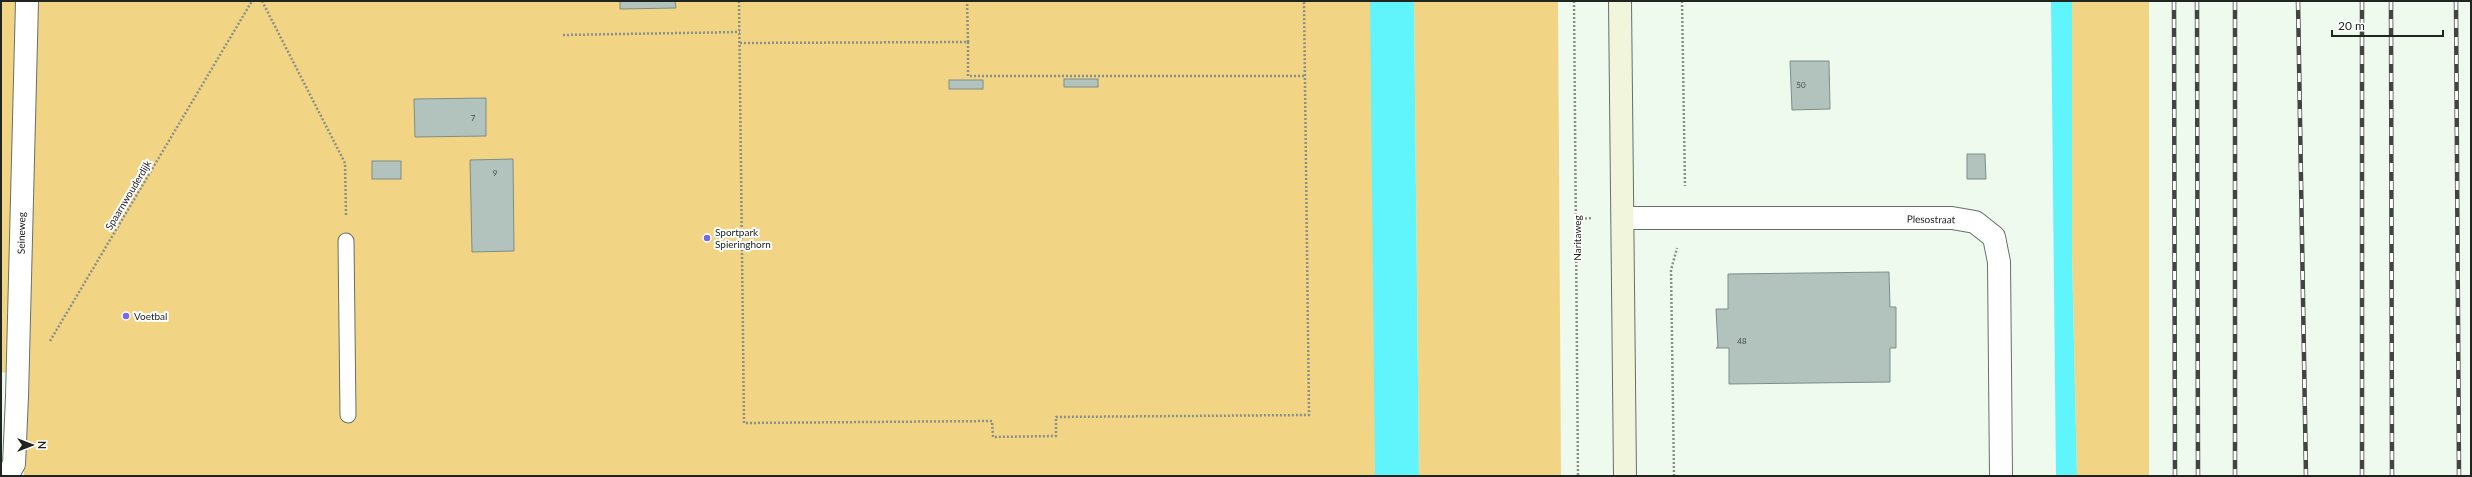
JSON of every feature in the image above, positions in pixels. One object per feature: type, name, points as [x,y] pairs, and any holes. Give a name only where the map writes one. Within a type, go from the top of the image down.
[{"type":"street","name":"Seineweg","points":[[10,470],[27,1]]},
{"type":"street","points":[[1620,1],[1625,476]]},
{"type":"street","name":"Plesostraat","points":[[1623,218],[1952,218],[1975,222],[1994,238],[1999,262],[2001,476]]},
{"type":"lane","points":[[346,241],[348,415]]},
{"type":"path","name":"Spaarnwouderdijk","points":[[48,345],[252,1]]},
{"type":"path","points":[[262,1],[345,163],[346,241]]},
{"type":"path","points":[[739,1],[744,423],[992,421],[993,436],[1056,436],[1056,417],[1309,415],[1304,1]]},
{"type":"path","points":[[968,1],[968,76],[1305,76]]},
{"type":"path","name":"Naritaweg","points":[[1574,1],[1578,476]]},
{"type":"path","points":[[563,35],[740,32]]},
{"type":"path","points":[[740,43],[968,42]]},
{"type":"shaded area","name":"Sportpark Spieringhorn","points":[[1,1],[1385,1],[1390,476],[24,476],[26,287],[15,374],[1,372]]},
{"type":"shaded area","points":[[1414,1],[1558,1],[1561,476],[1419,476]]},
{"type":"shaded area","points":[[2072,1],[2149,1],[2149,476],[2077,476],[2072,254]]},
{"type":"water","points":[[1370,1],[1414,1],[1419,476],[1375,476]]},
{"type":"water","points":[[2051,1],[2072,1],[2072,254],[2077,476],[2056,476]]},
{"type":"building","points":[[620,1],[675,1],[676,8],[620,9]]},
{"type":"building","points":[[1790,61],[1829,61],[1830,109],[1792,110]]},
{"type":"building","points":[[1064,79],[1098,79],[1098,87],[1064,87]]},
{"type":"building","points":[[949,80],[983,80],[983,89],[949,89]]},
{"type":"building","points":[[486,98],[486,136],[415,137],[414,99]]},
{"type":"building","points":[[1967,154],[1985,154],[1986,179],[1967,179]]},
{"type":"building","points":[[513,159],[514,251],[472,252],[470,160]]},
{"type":"building","points":[[372,161],[401,161],[401,179],[372,179]]},
{"type":"building","points":[[1889,272],[1890,307],[1896,307],[1896,348],[1890,348],[1890,382],[1729,384],[1729,348],[1716,348],[1718,347],[1716,309],[1728,309],[1728,274]]},
{"type":"railway","points":[[2174,1],[2175,476]]},
{"type":"railway","points":[[2197,1],[2198,476]]},
{"type":"railway","points":[[2235,1],[2235,476]]},
{"type":"railway","points":[[2298,1],[2306,476]]},
{"type":"railway","points":[[2362,1],[2362,476]]},
{"type":"railway","points":[[2391,1],[2392,476]]},
{"type":"railway","points":[[2456,1],[2459,476]]},
{"type":"place","name":"Sportpark Spieringhorn","points":[[707,238]]},
{"type":"place","name":"Voetbal","points":[[126,316]]}]
